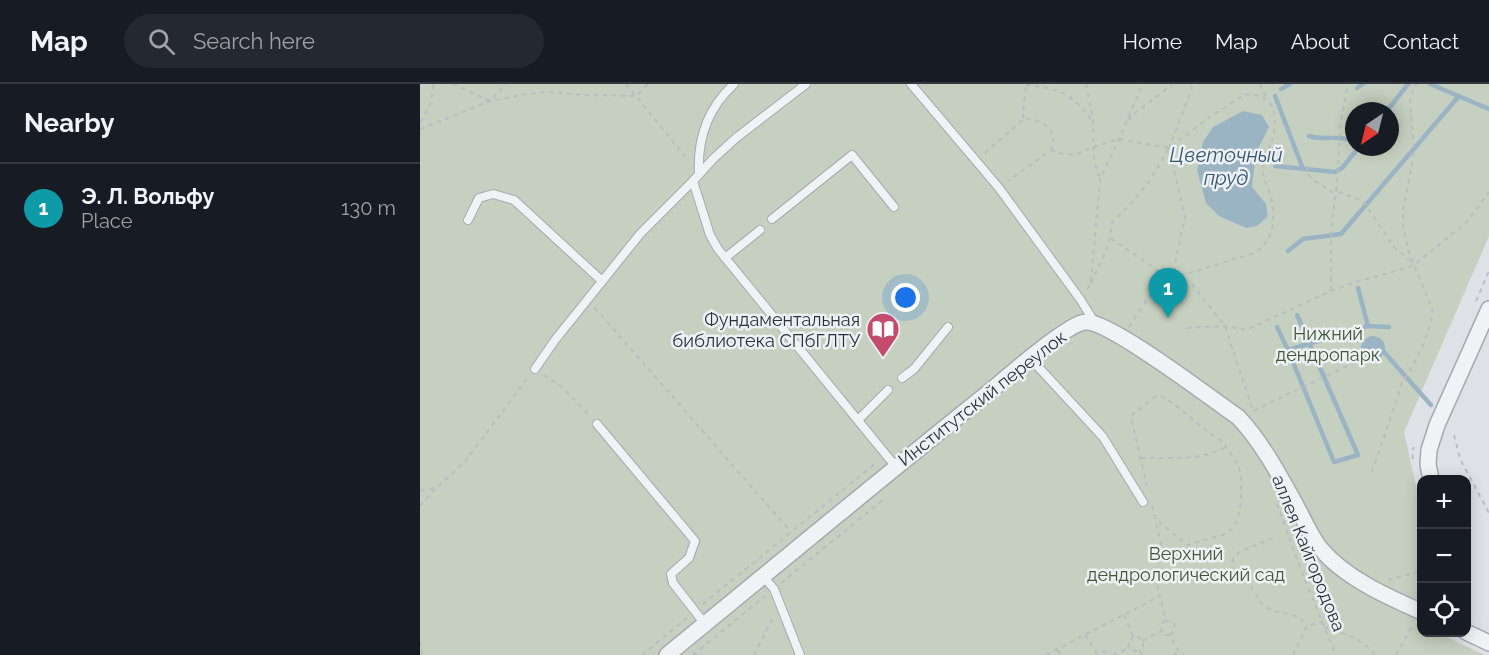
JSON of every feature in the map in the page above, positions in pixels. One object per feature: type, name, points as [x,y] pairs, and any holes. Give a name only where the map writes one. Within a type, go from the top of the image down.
[{"type":"street","points":[[1430,475],[1428,457],[1434,434],[1489,309]]},
{"type":"street","points":[[1095,322],[1124,338],[1238,417],[1267,456],[1321,549],[1353,576],[1417,610]]},
{"type":"street","name":"Институтский переулок","points":[[667,655],[1030,358],[1075,325],[1095,322]]},
{"type":"street","points":[[1471,635],[1489,643]]},
{"type":"lane","points":[[699,174],[699,150],[706,124],[719,101],[734,84]]},
{"type":"lane","points":[[535,369],[555,340],[649,224],[712,159],[806,84]]},
{"type":"lane","points":[[911,84],[999,188],[1095,322]]},
{"type":"lane","points":[[772,219],[852,155],[894,207]]},
{"type":"lane","points":[[693,181],[710,235],[725,258],[896,467]]},
{"type":"lane","points":[[468,220],[479,198],[493,194],[514,200],[602,281]]},
{"type":"lane","points":[[725,258],[760,230]]},
{"type":"lane","points":[[902,378],[914,369],[948,327]]},
{"type":"lane","points":[[1030,358],[1103,437],[1148,503]]},
{"type":"lane","points":[[858,420],[888,390]]},
{"type":"lane","points":[[597,424],[695,542],[689,558],[671,574],[673,584],[705,624]]},
{"type":"lane","points":[[763,576],[774,589],[800,655]]},
{"type":"path","points":[[420,122],[430,104],[433,84]]},
{"type":"path","points":[[453,84],[490,101]]},
{"type":"path","points":[[490,101],[506,84]]},
{"type":"path","points":[[626,84],[699,174]]},
{"type":"path","points":[[420,129],[490,101],[539,93],[636,96],[648,84]]},
{"type":"path","points":[[1086,84],[1093,121],[1094,163],[1100,179]]},
{"type":"path","points":[[1091,283],[1100,179],[1143,84]]},
{"type":"path","points":[[1126,122],[1172,84]]},
{"type":"path","points":[[1080,299],[1103,258],[1112,223],[1152,179],[1169,148],[1192,84]]},
{"type":"path","points":[[1124,338],[1140,308],[1161,284],[1172,277],[1198,272],[1241,257],[1260,249],[1265,242],[1273,217],[1262,170],[1275,129],[1273,111],[1260,84]]},
{"type":"path","points":[[1331,291],[1331,231],[1339,165],[1342,111],[1348,84]]},
{"type":"path","points":[[1372,472],[1403,380],[1409,374],[1433,314],[1407,246],[1403,224],[1403,211],[1414,152],[1410,102],[1416,84]]},
{"type":"path","points":[[1024,119],[1027,85],[1059,91],[1077,103],[1093,121]]},
{"type":"path","points":[[1051,150],[1075,155],[1119,139],[1169,148],[1245,94],[1267,100]]},
{"type":"path","points":[[976,160],[1024,119],[1038,120],[1050,129],[1053,135],[1051,150],[999,188]]},
{"type":"path","points":[[1169,148],[1185,218],[1172,277]]},
{"type":"path","points":[[1308,166],[1307,173],[1312,179],[1332,192],[1342,193],[1364,202],[1393,246],[1414,265]]},
{"type":"path","points":[[1187,328],[1226,326],[1246,330],[1331,291],[1414,265],[1467,222],[1489,192]]},
{"type":"path","points":[[1110,238],[1157,270],[1172,277]]},
{"type":"path","points":[[1192,284],[1226,326],[1253,411],[1364,358]]},
{"type":"path","points":[[588,299],[791,532]]},
{"type":"path","points":[[420,506],[434,488],[467,459],[535,369],[563,388],[597,424]]},
{"type":"path","points":[[1149,492],[1131,417],[1156,396],[1161,396],[1223,442],[1238,465],[1242,482],[1239,514],[1233,528],[1223,535],[1187,545],[1156,519]]},
{"type":"path","points":[[1454,435],[1460,459],[1489,513]]},
{"type":"path","points":[[1140,458],[1194,458],[1227,447]]},
{"type":"path","points":[[642,655],[886,454]]},
{"type":"path","points":[[693,655],[884,499],[882,478]]},
{"type":"path","points":[[420,491],[434,488]]},
{"type":"path","points":[[1148,503],[1156,519],[1162,548],[1156,570],[1165,620]]},
{"type":"path","name":"аллея Кайгородова","points":[[1277,504],[1302,573],[1336,655]]},
{"type":"path","points":[[1273,538],[1239,552],[1233,559],[1232,569],[1267,608],[1297,616],[1307,626]]},
{"type":"path","points":[[1368,585],[1417,572]]},
{"type":"path","points":[[1046,655],[1160,596]]},
{"type":"path","points":[[754,655],[781,605]]},
{"type":"path","points":[[1124,615],[1133,636]]},
{"type":"path","points":[[1396,655],[1417,616]]},
{"type":"path","points":[[1161,631],[1161,625],[1165,620]]},
{"type":"path","points":[[1165,620],[1174,624],[1175,629],[1171,634]]},
{"type":"path","points":[[1293,655],[1307,626],[1322,622]]},
{"type":"path","points":[[1324,627],[1360,641],[1376,655]]},
{"type":"path","points":[[1161,631],[1171,634]]},
{"type":"path","points":[[1143,641],[1161,631]]},
{"type":"path","points":[[1171,634],[1179,652],[1184,655]]},
{"type":"path","points":[[1085,635],[1096,654],[1105,652],[1111,655],[1128,648],[1140,651]]},
{"type":"path","points":[[1133,636],[1143,641]]},
{"type":"path","points":[[1128,648],[1133,636]]},
{"type":"path","points":[[420,641],[422,655]]},
{"type":"path","points":[[1140,651],[1143,641]]},
{"type":"path","points":[[1058,650],[1060,655]]},
{"type":"path","points":[[1140,651],[1142,655]]},
{"type":"path","points":[[1173,655],[1179,652]]},
{"type":"green space","points":[[420,84],[1489,84],[1489,236],[1404,432],[1417,490],[1417,637],[1447,637],[1485,655],[420,655]]},
{"type":"water","name":"Цветочный пруд","points":[[1243,111],[1262,115],[1269,127],[1256,153],[1252,187],[1266,204],[1268,216],[1257,226],[1246,228],[1219,216],[1206,203],[1197,170],[1203,142],[1213,127]]},
{"type":"water","points":[[1373,336],[1381,340],[1385,348],[1381,356],[1373,360],[1365,356],[1361,348],[1365,340]]},
{"type":"waterway","points":[[1281,89],[1290,84]]},
{"type":"waterway","points":[[1357,88],[1363,84]]},
{"type":"waterway","points":[[1394,102],[1408,84]]},
{"type":"waterway","points":[[1430,84],[1489,109]]},
{"type":"waterway","points":[[1275,96],[1303,169]]},
{"type":"waterway","points":[[1288,251],[1303,239],[1341,234],[1459,96]]},
{"type":"waterway","points":[[1309,136],[1345,139]]},
{"type":"waterway","points":[[1275,166],[1335,172],[1342,168],[1352,156]]},
{"type":"waterway","points":[[1358,288],[1368,326]]},
{"type":"waterway","points":[[1277,327],[1334,462],[1358,455],[1297,315]]},
{"type":"waterway","points":[[1288,350],[1368,326],[1389,327]]},
{"type":"waterway","points":[[1384,352],[1431,405]]},
{"type":"place","name":"Э. Л. Вольфу","points":[[1168,318]]},
{"type":"place","name":"Фундаментальная библиотека СПбГЛТУ","points":[[883,358]]},
{"type":"park label","name":"Нижний дендропарк","points":[[1328,343]]},
{"type":"park label","name":"Верхний дендрологический сад","points":[[1186,563]]}]
